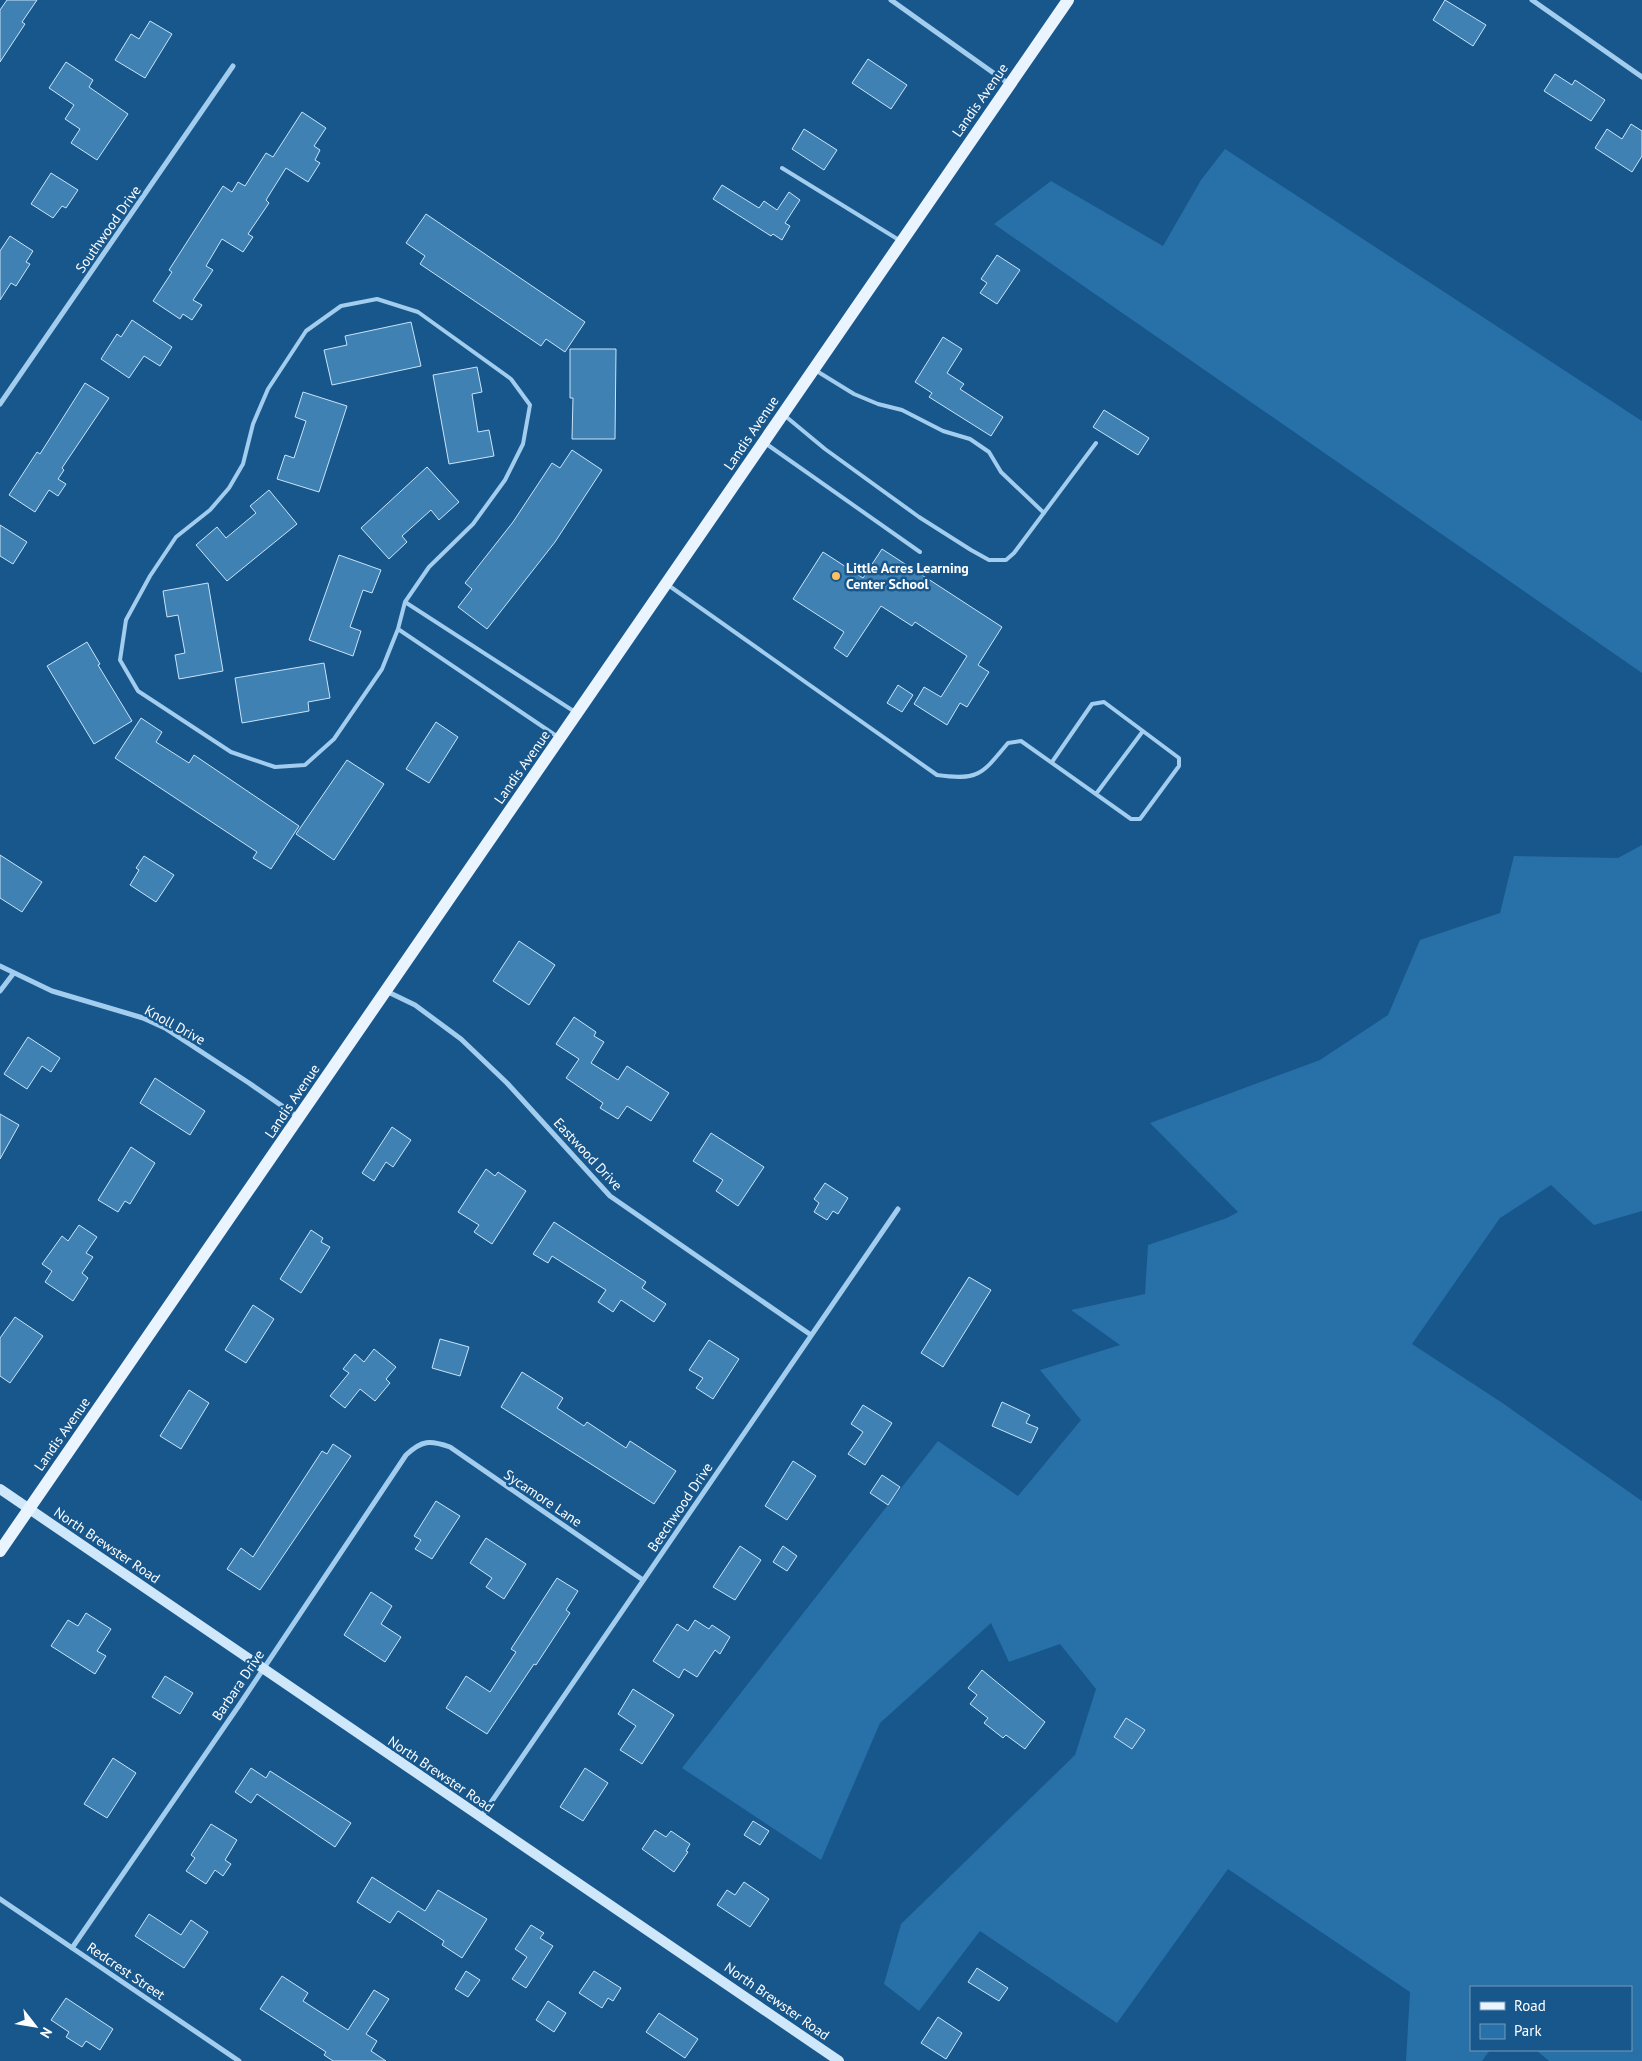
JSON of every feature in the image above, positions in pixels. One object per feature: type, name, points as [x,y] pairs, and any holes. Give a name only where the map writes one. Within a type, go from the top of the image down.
[{"type":"main road","name":"Landis Avenue","points":[[0,1551],[1068,0]]},
{"type":"main road","name":"North Brewster Road","points":[[0,1489],[839,2061]]},
{"type":"street","points":[[891,0],[1010,84]]},
{"type":"street","points":[[1532,0],[1642,77]]},
{"type":"street","name":"Southwood Drive","points":[[0,404],[233,66]]},
{"type":"street","name":"Knoll Drive","points":[[0,966],[13,974],[52,991],[143,1018],[164,1028],[250,1083],[299,1118]]},
{"type":"street","points":[[0,991],[13,974]]},
{"type":"street","name":"Eastwood Drive","points":[[386,991],[414,1005],[461,1040],[507,1083],[610,1196],[812,1335]]},
{"type":"street","name":"Beechwood Drive","points":[[481,1818],[898,1209]]},
{"type":"street","name":"Sycamore Lane","points":[[428,1442],[437,1442],[450,1447],[643,1580]]},
{"type":"street","name":"Barbara Drive","points":[[72,1948],[406,1455],[415,1446],[428,1442]]},
{"type":"street","name":"Redcrest Street","points":[[0,1899],[239,2061]]},
{"type":"lane","points":[[782,168],[901,241]]},
{"type":"lane","points":[[377,299],[418,312],[510,379],[530,405],[523,444],[505,480],[472,524],[429,568],[405,602],[398,629],[382,669],[334,739],[305,765],[275,767],[231,752],[138,691],[120,660],[126,620],[150,576],[176,537],[210,510],[229,488],[243,464],[253,424],[268,389],[306,331],[341,306],[377,299]]},
{"type":"lane","points":[[813,369],[854,394],[878,404],[902,410],[943,431],[970,440],[989,452],[1001,472],[1044,512]]},
{"type":"lane","points":[[782,414],[825,449],[918,517],[989,560],[1006,560],[1014,553],[1096,443]]},
{"type":"lane","points":[[763,441],[920,552]]},
{"type":"lane","points":[[666,584],[937,776],[955,778],[973,776],[987,768],[1008,743],[1021,741],[1131,819],[1140,819],[1179,766],[1179,758],[1104,702],[1092,704],[1052,762]]},
{"type":"lane","points":[[405,602],[576,714]]},
{"type":"lane","points":[[398,629],[560,738]]},
{"type":"lane","points":[[1096,794],[1143,731]]},
{"type":"green space","points":[[1225,149],[1642,421],[1642,673],[994,224],[1051,181],[1163,246],[1201,180]]},
{"type":"green space","points":[[1642,845],[1642,1211],[1594,1225],[1551,1185],[1500,1218],[1412,1344],[1501,1402],[1642,1501],[1642,2061],[1549,2061],[1537,2051],[1632,2051],[1632,1986],[1470,1986],[1470,2051],[1489,2051],[1482,2061],[1406,2061],[1410,1992],[1228,1869],[1117,2023],[980,1931],[919,2011],[884,1984],[901,1924],[1075,1755],[1096,1689],[1060,1644],[1009,1662],[991,1623],[880,1723],[821,1860],[682,1768],[938,1441],[1018,1496],[1081,1420],[1040,1370],[1120,1345],[1071,1310],[1145,1294],[1148,1245],[1227,1218],[1238,1212],[1150,1123],[1320,1060],[1388,1015],[1420,940],[1500,913],[1514,856],[1618,858]]},
{"type":"building","points":[[7,0],[37,0],[22,22],[25,24],[0,62],[0,10]]},
{"type":"building","points":[[1445,0],[1486,25],[1473,46],[1433,20]]},
{"type":"building","points":[[150,21],[172,34],[145,78],[115,60],[131,34],[139,39]]},
{"type":"building","points":[[868,59],[907,85],[891,109],[852,83]]},
{"type":"building","points":[[66,62],[93,80],[89,87],[128,114],[97,160],[71,143],[80,129],[65,119],[74,105],[49,88]]},
{"type":"building","points":[[1555,74],[1572,85],[1575,80],[1605,100],[1591,121],[1544,91]]},
{"type":"building","points":[[302,112],[326,128],[314,146],[320,150],[315,160],[320,163],[308,182],[286,168],[266,200],[269,203],[248,234],[253,237],[243,252],[222,239],[206,266],[213,270],[193,300],[202,305],[192,320],[183,314],[180,319],[153,301],[172,272],[169,270],[223,186],[232,192],[238,182],[245,186],[266,153],[273,157]]},
{"type":"building","points":[[1631,124],[1642,131],[1642,156],[1632,172],[1595,148],[1607,129],[1622,139]]},
{"type":"building","points":[[804,129],[837,150],[824,170],[792,149]]},
{"type":"building","points":[[51,173],[78,190],[66,208],[62,206],[53,218],[31,204]]},
{"type":"building","points":[[722,185],[759,208],[764,201],[777,210],[789,192],[800,200],[785,223],[790,226],[782,240],[773,234],[771,236],[713,199]]},
{"type":"building","points":[[426,214],[585,322],[565,352],[546,339],[541,346],[420,264],[425,256],[406,243]]},
{"type":"building","points":[[10,236],[33,251],[26,262],[30,264],[16,286],[11,283],[0,300],[0,251]]},
{"type":"building","points":[[997,255],[1020,270],[997,304],[980,293],[987,283],[981,279]]},
{"type":"building","points":[[132,320],[172,347],[160,366],[144,356],[129,378],[101,359],[117,334],[121,337]]},
{"type":"building","points":[[411,322],[421,366],[332,385],[324,350],[347,345],[345,336]]},
{"type":"building","points":[[943,337],[962,349],[947,373],[964,384],[960,389],[1003,417],[991,436],[929,397],[932,393],[915,382]]},
{"type":"building","points":[[570,349],[616,349],[615,439],[572,439],[573,398],[570,398]]},
{"type":"building","points":[[477,367],[482,392],[472,394],[478,432],[489,430],[494,456],[449,464],[433,375]]},
{"type":"building","points":[[85,383],[109,398],[62,468],[64,470],[58,479],[66,484],[58,496],[49,490],[35,512],[9,495],[37,452],[40,454]]},
{"type":"building","points":[[303,392],[347,406],[319,492],[277,479],[285,455],[294,458],[306,421],[295,417]]},
{"type":"building","points":[[1104,410],[1149,438],[1138,455],[1093,427]]},
{"type":"building","points":[[572,450],[602,470],[555,542],[487,629],[458,607],[472,589],[465,583],[513,522],[552,463],[560,468]]},
{"type":"building","points":[[427,467],[459,502],[439,520],[431,510],[402,536],[407,542],[389,559],[361,528]]},
{"type":"building","points":[[269,490],[297,524],[227,581],[196,545],[217,527],[226,538],[256,513],[250,506]]},
{"type":"building","points":[[0,525],[27,542],[13,564],[0,556]]},
{"type":"building","points":[[882,549],[1002,627],[978,665],[989,672],[967,707],[960,703],[947,725],[914,704],[924,687],[941,697],[967,656],[915,622],[912,626],[881,606],[847,657],[834,648],[844,632],[793,599],[823,552],[863,578]]},
{"type":"building","points":[[339,555],[381,570],[372,593],[363,590],[350,627],[361,631],[353,656],[309,640]]},
{"type":"building","points":[[208,583],[223,671],[179,679],[175,655],[185,653],[178,615],[167,617],[163,591]]},
{"type":"building","points":[[87,642],[100,664],[98,665],[132,721],[94,744],[47,666]]},
{"type":"building","points":[[324,663],[330,698],[308,702],[309,711],[242,723],[235,678]]},
{"type":"building","points":[[898,685],[913,695],[902,712],[887,703]]},
{"type":"building","points":[[141,718],[162,732],[156,742],[189,763],[194,755],[299,826],[271,869],[253,858],[257,852],[115,758]]},
{"type":"building","points":[[436,722],[458,737],[429,783],[406,769]]},
{"type":"building","points":[[347,760],[384,784],[334,860],[296,834]]},
{"type":"building","points":[[0,855],[42,882],[22,912],[0,898]]},
{"type":"building","points":[[144,856],[174,875],[156,902],[130,885],[139,870],[136,868]]},
{"type":"building","points":[[519,941],[555,965],[529,1005],[493,981]]},
{"type":"building","points":[[574,1017],[596,1032],[594,1036],[604,1042],[591,1063],[618,1080],[627,1066],[669,1093],[651,1121],[627,1106],[618,1119],[600,1108],[603,1103],[566,1078],[579,1059],[556,1044]]},
{"type":"building","points":[[28,1037],[60,1058],[51,1072],[42,1066],[27,1089],[4,1074]]},
{"type":"building","points":[[155,1078],[205,1111],[190,1135],[140,1103]]},
{"type":"building","points":[[0,1114],[19,1125],[0,1159]]},
{"type":"building","points":[[392,1127],[411,1140],[393,1167],[386,1162],[374,1181],[362,1173]]},
{"type":"building","points":[[711,1133],[764,1167],[738,1206],[716,1191],[723,1180],[693,1161]]},
{"type":"building","points":[[131,1147],[155,1163],[130,1204],[125,1201],[118,1212],[98,1200]]},
{"type":"building","points":[[486,1169],[495,1176],[498,1172],[526,1191],[492,1244],[474,1232],[479,1225],[458,1212]]},
{"type":"building","points":[[825,1183],[848,1198],[838,1214],[833,1211],[827,1220],[814,1212],[819,1203],[814,1199]]},
{"type":"building","points":[[554,1222],[646,1282],[642,1288],[666,1304],[654,1322],[621,1300],[613,1312],[598,1302],[606,1290],[552,1256],[548,1263],[533,1254]]},
{"type":"building","points":[[79,1225],[97,1237],[86,1253],[93,1257],[82,1273],[88,1278],[73,1301],[45,1282],[52,1271],[42,1264],[62,1236],[68,1241]]},
{"type":"building","points":[[311,1230],[323,1238],[321,1242],[330,1247],[301,1293],[280,1279]]},
{"type":"building","points":[[969,1277],[991,1290],[943,1367],[921,1353]]},
{"type":"building","points":[[253,1305],[274,1319],[246,1363],[225,1350]]},
{"type":"building","points":[[15,1317],[43,1336],[10,1383],[0,1376],[0,1338]]},
{"type":"building","points":[[440,1339],[469,1347],[460,1376],[432,1368]]},
{"type":"building","points":[[709,1340],[739,1359],[713,1399],[696,1388],[703,1378],[689,1370]]},
{"type":"building","points":[[374,1349],[396,1367],[386,1379],[390,1383],[375,1401],[360,1389],[345,1408],[330,1396],[349,1373],[343,1369],[355,1354],[364,1362]]},
{"type":"building","points":[[522,1372],[563,1398],[557,1408],[584,1426],[587,1422],[626,1448],[630,1441],[676,1471],[654,1504],[501,1407]]},
{"type":"building","points":[[189,1390],[209,1403],[181,1449],[160,1436]]},
{"type":"building","points":[[1002,1402],[1030,1415],[1026,1423],[1038,1428],[1031,1443],[992,1426]]},
{"type":"building","points":[[863,1405],[892,1423],[865,1465],[848,1454],[863,1432],[851,1424]]},
{"type":"building","points":[[333,1444],[351,1456],[260,1590],[227,1569],[241,1548],[253,1557],[322,1451],[327,1454]]},
{"type":"building","points":[[793,1461],[816,1476],[787,1520],[765,1506]]},
{"type":"building","points":[[882,1475],[900,1487],[888,1505],[870,1493]]},
{"type":"building","points":[[436,1501],[460,1516],[432,1559],[415,1549],[421,1540],[414,1536]]},
{"type":"building","points":[[486,1538],[526,1564],[504,1599],[486,1587],[492,1578],[470,1563]]},
{"type":"building","points":[[740,1546],[761,1560],[735,1600],[713,1587]]},
{"type":"building","points":[[783,1546],[797,1556],[787,1571],[773,1562]]},
{"type":"building","points":[[557,1578],[578,1591],[566,1610],[570,1613],[487,1734],[446,1708],[466,1676],[490,1692],[516,1652],[511,1649]]},
{"type":"building","points":[[371,1592],[392,1606],[381,1624],[401,1637],[385,1662],[344,1635]]},
{"type":"building","points":[[86,1613],[111,1629],[97,1651],[106,1656],[95,1674],[51,1646],[68,1620],[78,1626]]},
{"type":"building","points":[[695,1620],[709,1629],[712,1625],[730,1637],[720,1654],[715,1650],[697,1677],[684,1669],[679,1678],[653,1661],[677,1624],[688,1631]]},
{"type":"building","points":[[982,1670],[1045,1722],[1025,1749],[1006,1735],[1003,1738],[984,1723],[988,1718],[970,1704],[977,1695],[968,1688]]},
{"type":"building","points":[[165,1676],[193,1693],[180,1714],[152,1697]]},
{"type":"building","points":[[633,1689],[674,1715],[642,1764],[620,1750],[636,1726],[618,1714]]},
{"type":"building","points":[[1126,1718],[1145,1730],[1132,1749],[1114,1737]]},
{"type":"building","points":[[113,1758],[136,1773],[107,1818],[84,1804]]},
{"type":"building","points":[[251,1768],[266,1778],[270,1771],[351,1823],[335,1847],[257,1794],[251,1803],[235,1792]]},
{"type":"building","points":[[585,1768],[608,1783],[583,1821],[560,1807]]},
{"type":"building","points":[[753,1821],[769,1831],[760,1845],[744,1835]]},
{"type":"building","points":[[211,1824],[237,1840],[225,1860],[231,1864],[223,1876],[215,1870],[206,1884],[186,1871],[195,1858],[191,1855]]},
{"type":"building","points":[[655,1830],[666,1837],[671,1831],[690,1844],[686,1851],[688,1852],[674,1872],[642,1849]]},
{"type":"building","points":[[372,1877],[425,1911],[438,1890],[487,1919],[462,1958],[442,1945],[444,1941],[398,1911],[390,1923],[357,1902]]},
{"type":"building","points":[[744,1882],[769,1899],[750,1927],[717,1905],[727,1890],[735,1895]]},
{"type":"building","points":[[149,1914],[181,1935],[191,1920],[208,1932],[184,1968],[135,1936]]},
{"type":"building","points":[[531,1925],[544,1933],[540,1938],[553,1946],[526,1988],[512,1979],[527,1957],[515,1949]]},
{"type":"building","points":[[977,1968],[1008,1988],[999,2001],[968,1982]]},
{"type":"building","points":[[466,1971],[480,1980],[468,1997],[455,1989]]},
{"type":"building","points":[[594,1971],[621,1988],[613,2001],[608,1998],[602,2008],[579,1993]]},
{"type":"building","points":[[282,1976],[308,1993],[303,2001],[348,2030],[374,1990],[389,1999],[366,2034],[377,2041],[371,2051],[386,2061],[333,2061],[324,2055],[326,2052],[260,2009]]},
{"type":"building","points":[[66,1998],[113,2029],[100,2050],[86,2041],[82,2047],[66,2037],[69,2032],[51,2020]]},
{"type":"building","points":[[548,2001],[566,2013],[554,2032],[536,2020]]},
{"type":"building","points":[[659,2013],[698,2039],[685,2058],[646,2032]]},
{"type":"building","points":[[938,2017],[962,2033],[946,2059],[921,2043]]},
{"type":"place","name":"Little Acres Learning Center School","points":[[836,576]]}]
